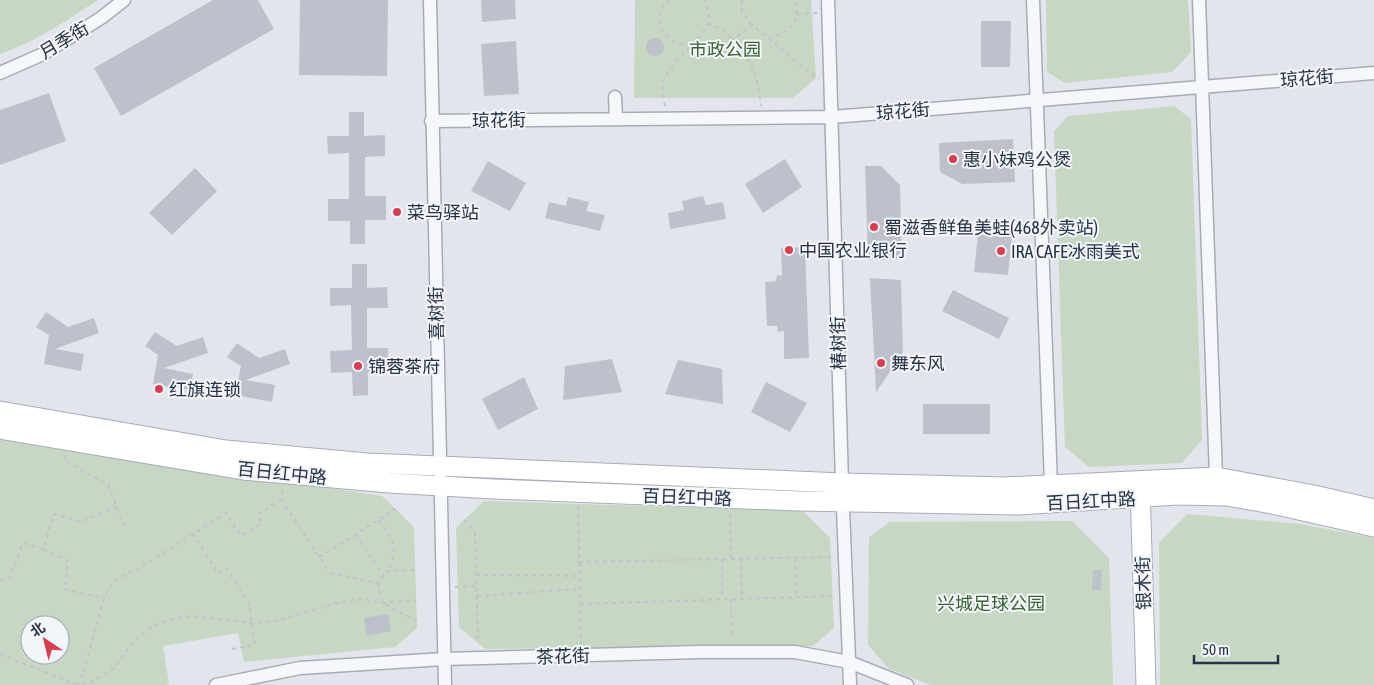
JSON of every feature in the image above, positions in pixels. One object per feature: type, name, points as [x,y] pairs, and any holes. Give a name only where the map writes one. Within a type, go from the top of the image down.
[{"type":"street","name":"月季街","points":[[0,73],[43,54],[101,18],[124,0]]},
{"type":"street","name":"喜树街","points":[[430,0],[431,120],[445,685]]},
{"type":"street","points":[[1033,0],[1051,484]]},
{"type":"street","points":[[1199,0],[1216,477]]},
{"type":"street","name":"椿树街","points":[[828,6],[850,685]]},
{"type":"street","name":"琼花街","points":[[431,120],[832,117],[1374,73]]},
{"type":"street","points":[[615,97],[616,119]]},
{"type":"street","name":"百日红中路","points":[[0,411],[226,450],[368,463],[842,483],[1004,487],[1051,484],[1140,490],[1177,496],[1227,496],[1374,527]]},
{"type":"street","name":"百日红中路","points":[[0,428],[243,470],[494,490],[843,502],[1018,505],[1140,490],[1216,477],[1314,495],[1374,509]]},
{"type":"street","name":"银木街","points":[[1140,490],[1146,685]]},
{"type":"street","name":"茶花街","points":[[216,685],[300,668],[444,659],[698,652],[795,652],[849,662],[907,685]]},
{"type":"path","points":[[670,0],[660,11],[659,18],[665,35],[669,40],[677,43],[738,49]]},
{"type":"path","points":[[666,119],[663,84],[667,73],[675,61],[706,28],[709,20],[705,0]]},
{"type":"path","points":[[742,0],[742,12],[752,25],[816,78],[831,78]]},
{"type":"path","points":[[768,38],[786,32],[796,20],[795,0]]},
{"type":"path","points":[[797,14],[828,6]]},
{"type":"path","points":[[708,23],[720,28],[746,56],[756,76],[762,118]]},
{"type":"path","points":[[732,39],[752,25]]},
{"type":"path","points":[[66,448],[64,460],[108,485],[124,526]]},
{"type":"path","points":[[284,481],[281,499],[330,573],[378,583]]},
{"type":"path","points":[[76,685],[82,677],[104,598],[110,586],[118,578],[140,568],[226,513],[241,536],[262,523],[258,515],[281,499]]},
{"type":"path","points":[[578,504],[581,648]]},
{"type":"path","points":[[43,549],[54,514],[81,522],[116,506]]},
{"type":"path","points":[[319,557],[396,509]]},
{"type":"path","points":[[730,509],[731,559]]},
{"type":"path","points":[[378,520],[392,539],[394,557],[388,571],[378,583]]},
{"type":"path","points":[[464,520],[475,532],[478,642]]},
{"type":"path","points":[[193,534],[218,573],[226,568],[249,603],[255,646],[232,649]]},
{"type":"path","points":[[356,534],[384,576]]},
{"type":"path","points":[[0,581],[10,577],[23,543],[43,549],[68,561],[64,590],[104,598]]},
{"type":"path","points":[[580,562],[831,557]]},
{"type":"path","points":[[795,558],[796,597]]},
{"type":"path","points":[[722,559],[722,600]]},
{"type":"path","points":[[740,559],[742,599]]},
{"type":"path","points":[[388,571],[415,570]]},
{"type":"path","points":[[476,575],[580,576]]},
{"type":"path","points":[[378,583],[382,602],[416,621]]},
{"type":"path","points":[[442,587],[477,586]]},
{"type":"path","points":[[477,596],[580,589]]},
{"type":"path","points":[[580,604],[832,596]]},
{"type":"path","points":[[0,654],[76,685],[90,682],[108,672],[144,633],[158,624],[175,618],[191,616],[252,623],[275,621],[342,602],[361,599],[382,602],[416,600]]},
{"type":"path","points":[[731,599],[732,646]]},
{"type":"green space","points":[[0,0],[98,0],[39,37],[0,54]]},
{"type":"green space","name":"市政公园","points":[[635,0],[811,0],[816,78],[793,98],[634,98]]},
{"type":"green space","points":[[1046,0],[1188,0],[1191,52],[1172,72],[1065,83],[1047,72]]},
{"type":"green space","points":[[1174,106],[1191,119],[1202,440],[1182,463],[1089,467],[1065,447],[1054,131],[1068,116]]},
{"type":"green space","points":[[0,438],[382,496],[414,527],[417,628],[395,647],[244,662],[238,633],[163,646],[169,684],[0,685]]},
{"type":"green space","points":[[484,501],[803,511],[830,538],[834,628],[813,646],[485,649],[459,627],[456,528]]},
{"type":"green space","points":[[1187,514],[1301,524],[1374,538],[1374,685],[1160,685],[1159,543]]},
{"type":"green space","name":"兴城足球公园","points":[[1072,521],[1109,558],[1113,685],[931,685],[889,669],[868,645],[869,537],[890,522]]},
{"type":"building","points":[[213,0],[258,0],[274,29],[121,116],[94,68]]},
{"type":"building","points":[[300,0],[388,0],[387,76],[299,75]]},
{"type":"building","points":[[481,0],[515,0],[516,19],[482,22]]},
{"type":"building","points":[[981,21],[1011,21],[1010,67],[981,67]]},
{"type":"building","points":[[655,38],[661,41],[664,47],[661,53],[655,56],[649,53],[646,47],[649,41]]},
{"type":"building","points":[[516,41],[519,94],[484,96],[481,44]]},
{"type":"building","points":[[49,93],[66,141],[0,165],[0,110]]},
{"type":"building","points":[[349,112],[364,112],[364,136],[385,135],[385,156],[365,157],[365,196],[386,196],[386,220],[365,220],[365,244],[350,244],[350,221],[328,221],[328,199],[349,199],[349,153],[328,154],[327,136],[349,136]]},
{"type":"building","points":[[1013,139],[1015,182],[962,184],[940,172],[939,143]]},
{"type":"building","points":[[785,159],[802,187],[763,213],[745,184]]},
{"type":"building","points":[[488,161],[526,183],[510,211],[471,191]]},
{"type":"building","points":[[865,166],[881,166],[900,185],[902,259],[868,260]]},
{"type":"building","points":[[195,168],[217,191],[172,235],[149,213]]},
{"type":"building","points":[[703,196],[706,205],[723,202],[726,219],[670,229],[668,213],[684,210],[682,201]]},
{"type":"building","points":[[568,197],[589,202],[586,211],[605,215],[600,231],[545,218],[549,202],[566,206]]},
{"type":"building","points":[[978,234],[1012,237],[1008,275],[974,272]]},
{"type":"building","points":[[805,247],[809,358],[784,359],[784,331],[778,332],[777,326],[767,326],[765,282],[776,281],[777,275],[782,276],[781,248]]},
{"type":"building","points":[[352,264],[367,264],[367,288],[387,287],[388,308],[367,308],[367,348],[388,348],[388,372],[368,372],[368,395],[353,396],[352,372],[331,373],[330,351],[352,350],[351,305],[330,306],[330,288],[352,288]]},
{"type":"building","points":[[870,278],[901,280],[903,353],[876,392]]},
{"type":"building","points":[[953,290],[1009,318],[999,339],[942,311]]},
{"type":"building","points":[[46,312],[68,327],[94,318],[99,333],[55,349],[84,354],[81,371],[44,364],[49,335],[36,327]]},
{"type":"building","points":[[155,332],[177,346],[203,337],[208,353],[164,368],[193,374],[190,390],[153,384],[158,355],[145,346]]},
{"type":"building","points":[[237,343],[259,358],[285,349],[290,364],[246,380],[275,385],[272,402],[235,395],[241,366],[227,357]]},
{"type":"building","points":[[612,359],[622,392],[563,400],[565,366]]},
{"type":"building","points":[[678,360],[722,369],[723,404],[665,394]]},
{"type":"building","points":[[524,377],[538,409],[498,430],[482,399]]},
{"type":"building","points":[[766,382],[807,403],[790,432],[751,412]]},
{"type":"building","points":[[923,404],[990,404],[990,434],[923,434]]},
{"type":"building","points":[[1093,570],[1102,570],[1101,590],[1092,590]]},
{"type":"building","points":[[388,614],[391,631],[367,636],[364,618]]},
{"type":"place","name":"惠小妹鸡公煲","points":[[953,159]]},
{"type":"place","name":"菜鸟驿站","points":[[397,212]]},
{"type":"place","name":"蜀滋香鲜鱼美蛙(468外卖站)","points":[[874,227]]},
{"type":"place","name":"中国农业银行","points":[[789,250]]},
{"type":"place","name":"IRA CAFE冰雨美式","points":[[1001,251]]},
{"type":"place","name":"舞东风","points":[[881,363]]},
{"type":"place","name":"锦蓉茶府","points":[[358,366]]},
{"type":"place","name":"红旗连锁","points":[[159,389]]}]
